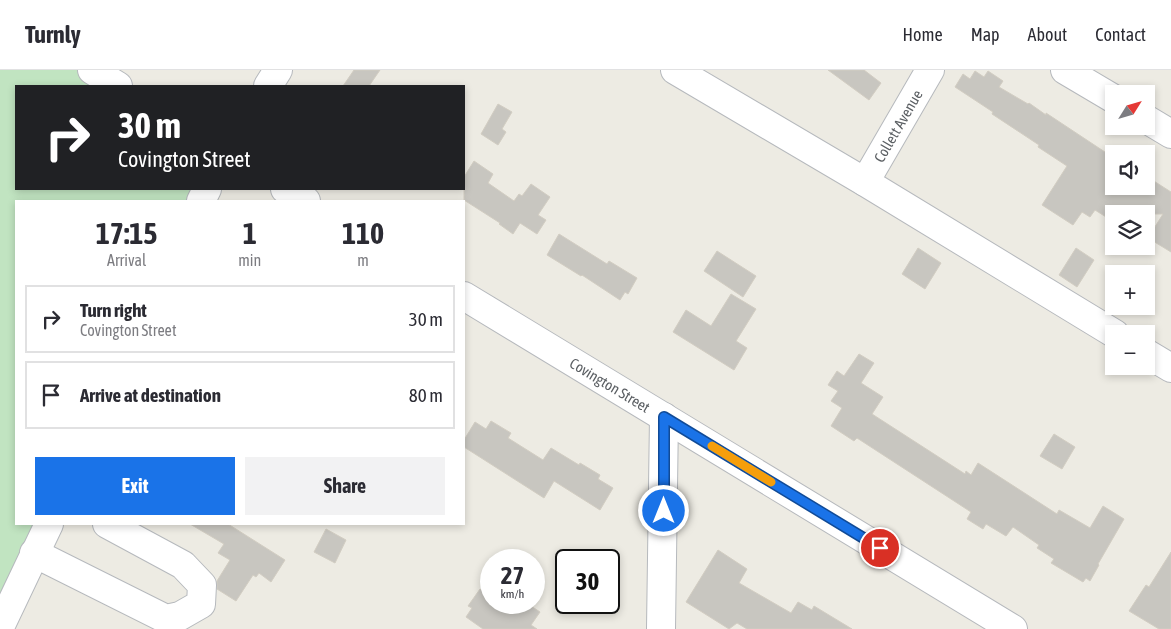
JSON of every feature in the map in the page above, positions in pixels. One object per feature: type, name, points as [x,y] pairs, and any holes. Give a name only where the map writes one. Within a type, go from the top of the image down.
[{"type":"street","points":[[92,70],[116,85]]},
{"type":"street","points":[[269,85],[278,70]]},
{"type":"street","points":[[676,70],[1105,328]]},
{"type":"street","name":"Collett Avenue","points":[[865,182],[930,70]]},
{"type":"street","points":[[1065,70],[1105,94]]},
{"type":"street","points":[[1155,124],[1171,134]]},
{"type":"street","points":[[287,190],[304,200]]},
{"type":"street","name":"Covington Street","points":[[465,297],[1013,629]]},
{"type":"street","points":[[1155,358],[1171,368]]},
{"type":"street","points":[[662,629],[664,417]]},
{"type":"street","points":[[0,627],[48,525]]},
{"type":"street","points":[[34,553],[166,619],[180,616],[201,604],[202,584],[183,565],[109,525]]},
{"type":"green space","points":[[0,70],[90,70],[115,85],[15,85],[15,190],[208,190],[204,200],[15,200],[15,525],[45,525],[0,617]]},
{"type":"building","points":[[354,70],[380,70],[370,85],[344,85]]},
{"type":"building","points":[[828,70],[864,70],[881,83],[869,100]]},
{"type":"building","points":[[975,71],[984,77],[988,71],[1003,81],[999,87],[1029,103],[1046,115],[1046,113],[1105,152],[1105,195],[1155,195],[1155,182],[1171,192],[1171,252],[1155,242],[1155,227],[1163,214],[1155,214],[1155,205],[1105,205],[1105,216],[1095,210],[1090,217],[1082,212],[1073,225],[1042,205],[1067,166],[955,87],[963,74],[970,79]]},
{"type":"building","points":[[498,104],[512,112],[502,129],[506,132],[498,145],[481,134]]},
{"type":"building","points":[[474,161],[493,174],[488,183],[514,201],[519,194],[522,196],[531,184],[550,197],[538,215],[546,220],[537,234],[520,223],[513,234],[500,223],[464,200],[465,175]]},
{"type":"building","points":[[559,234],[607,264],[609,261],[637,278],[628,294],[625,292],[620,300],[547,255]]},
{"type":"building","points":[[918,248],[941,263],[925,289],[902,274]]},
{"type":"building","points":[[1076,248],[1094,260],[1077,287],[1059,275]]},
{"type":"building","points":[[717,251],[756,276],[743,297],[704,271]]},
{"type":"building","points":[[731,294],[756,309],[736,341],[747,348],[734,370],[673,332],[686,310],[711,326]]},
{"type":"building","points":[[859,354],[874,363],[861,383],[883,397],[872,414],[965,474],[966,471],[971,475],[978,463],[1057,514],[1059,510],[1090,528],[1103,506],[1124,519],[1090,581],[1086,578],[1083,582],[1051,563],[1054,559],[1037,548],[1039,545],[1013,527],[1006,536],[986,524],[983,529],[967,519],[971,512],[857,438],[854,441],[831,426],[842,408],[831,401],[838,391],[828,385],[837,371],[844,376]]},
{"type":"building","points":[[491,421],[511,433],[508,438],[543,460],[551,448],[600,475],[598,479],[613,488],[600,510],[554,481],[544,498],[465,448],[465,438],[475,422],[486,429]]},
{"type":"building","points":[[1054,434],[1075,447],[1062,469],[1040,456]]},
{"type":"building","points":[[192,525],[230,525],[285,560],[271,582],[259,573],[256,577],[253,575],[236,601],[217,589],[217,581],[230,560],[218,553],[224,544]]},
{"type":"building","points":[[326,529],[346,540],[335,563],[314,552]]},
{"type":"building","points":[[718,550],[747,569],[739,583],[791,613],[798,602],[812,610],[814,606],[852,629],[747,629],[737,623],[729,629],[686,602]]},
{"type":"building","points":[[1171,552],[1171,629],[1159,629],[1129,611],[1146,585],[1149,587]]},
{"type":"building","points":[[480,589],[480,614],[539,614],[531,625],[537,629],[483,629],[466,617],[472,608],[468,606]]},
{"type":"slow traffic","points":[[712,446],[771,482]]},
{"type":"route","points":[[664,511],[664,417],[880,548]]}]
